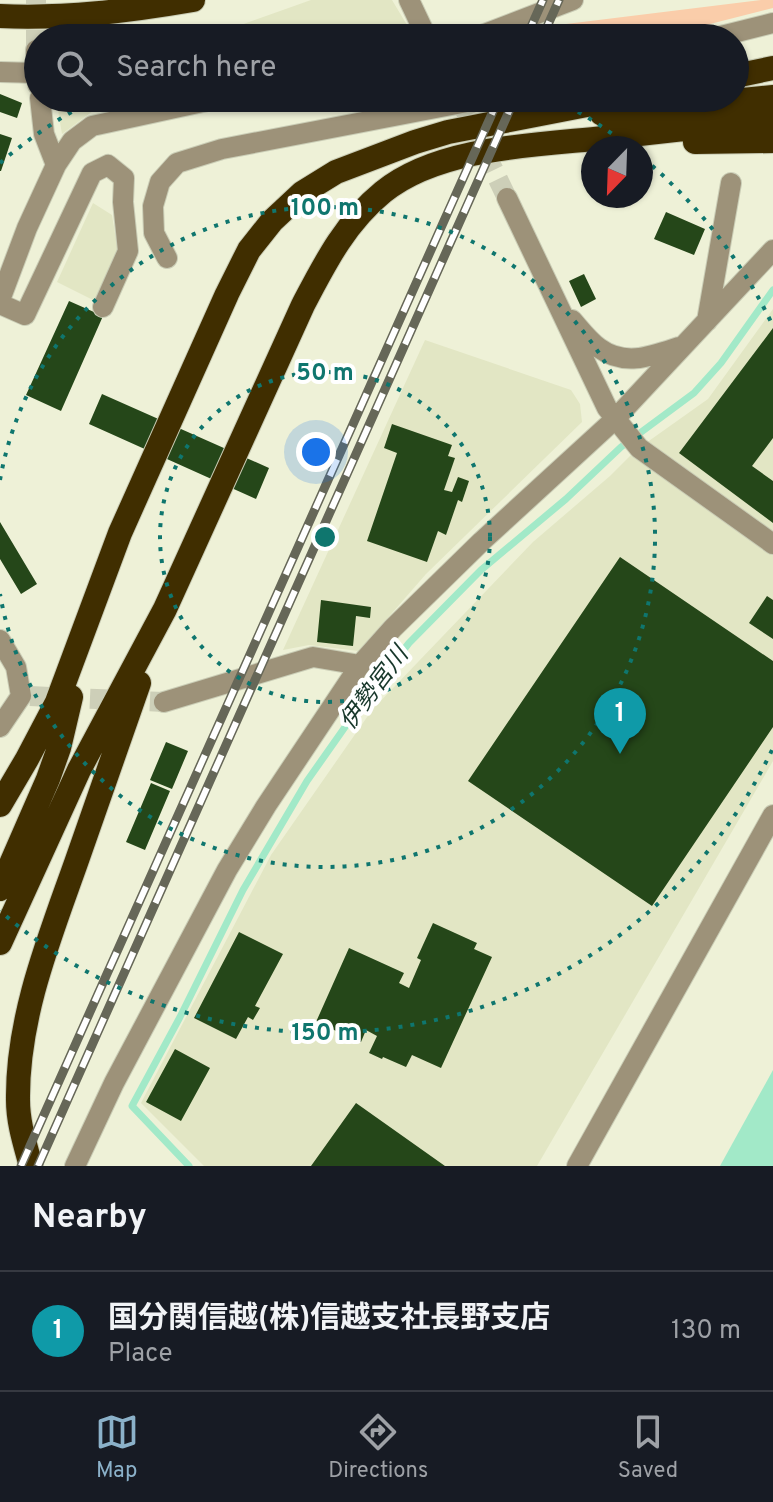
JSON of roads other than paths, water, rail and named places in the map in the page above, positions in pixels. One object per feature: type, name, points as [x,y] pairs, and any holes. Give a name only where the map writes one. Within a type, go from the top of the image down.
[{"type":"highway","points":[[0,16],[75,15],[134,10],[193,0]]},
{"type":"highway","points":[[749,73],[773,68]]},
{"type":"highway","points":[[749,99],[773,97]]},
{"type":"highway","points":[[0,805],[57,702],[120,533],[227,294],[249,250],[272,221],[302,193],[336,172],[448,132],[552,112]]},
{"type":"highway","points":[[476,127],[624,112]]},
{"type":"highway","points":[[0,943],[79,770],[165,609],[303,305],[342,234],[363,210],[409,174],[465,155],[773,119]]},
{"type":"highway","points":[[532,145],[773,141]]},
{"type":"highway","points":[[31,1166],[21,1134],[18,1102],[19,1068],[31,1000],[44,954],[165,609]]},
{"type":"highway","points":[[0,889],[59,748],[87,625]]},
{"type":"street","points":[[409,0],[420,24]]},
{"type":"street","points":[[510,24],[573,0]]},
{"type":"street","points":[[749,29],[773,23]]},
{"type":"street","points":[[0,72],[24,77]]},
{"type":"street","points":[[42,112],[44,134],[56,165]]},
{"type":"street","points":[[103,307],[128,251],[124,178],[108,165],[92,173],[25,315],[0,302],[27,228],[56,165],[72,141],[92,126],[156,112]]},
{"type":"street","points":[[167,258],[154,233],[153,206],[160,182],[177,163],[222,149],[415,112]]},
{"type":"street","points":[[707,321],[731,183]]},
{"type":"street","points":[[507,198],[607,408],[627,433],[773,544]]},
{"type":"street","points":[[75,1166],[114,1083],[227,870],[360,665],[393,628],[482,541],[627,433],[683,346],[773,250]]},
{"type":"street","points":[[559,305],[597,347],[613,356],[631,360],[683,346]]},
{"type":"street","points":[[0,640],[16,667],[26,696],[0,727]]},
{"type":"street","points":[[164,702],[313,657],[360,665]]},
{"type":"street","points":[[577,1166],[773,815]]},
{"type":"waterway","name":"伊勢宮川","points":[[189,1166],[132,1106],[243,890],[307,781],[409,643],[481,570],[566,499],[621,447],[694,393],[721,363],[773,290]]},
{"type":"tunnel","points":[[36,0],[36,24]]},
{"type":"tunnel","points":[[466,112],[507,198]]},
{"type":"tunnel","points":[[30,696],[164,702]]},
{"type":"railway","points":[[532,24],[543,0]]},
{"type":"railway","points":[[548,24],[559,0]]},
{"type":"railway","points":[[21,1166],[493,112]]},
{"type":"railway","points":[[38,1166],[509,112]]},
{"type":"place","name":"国分関信越(株)信越支社長野支店","points":[[620,754]]}]
